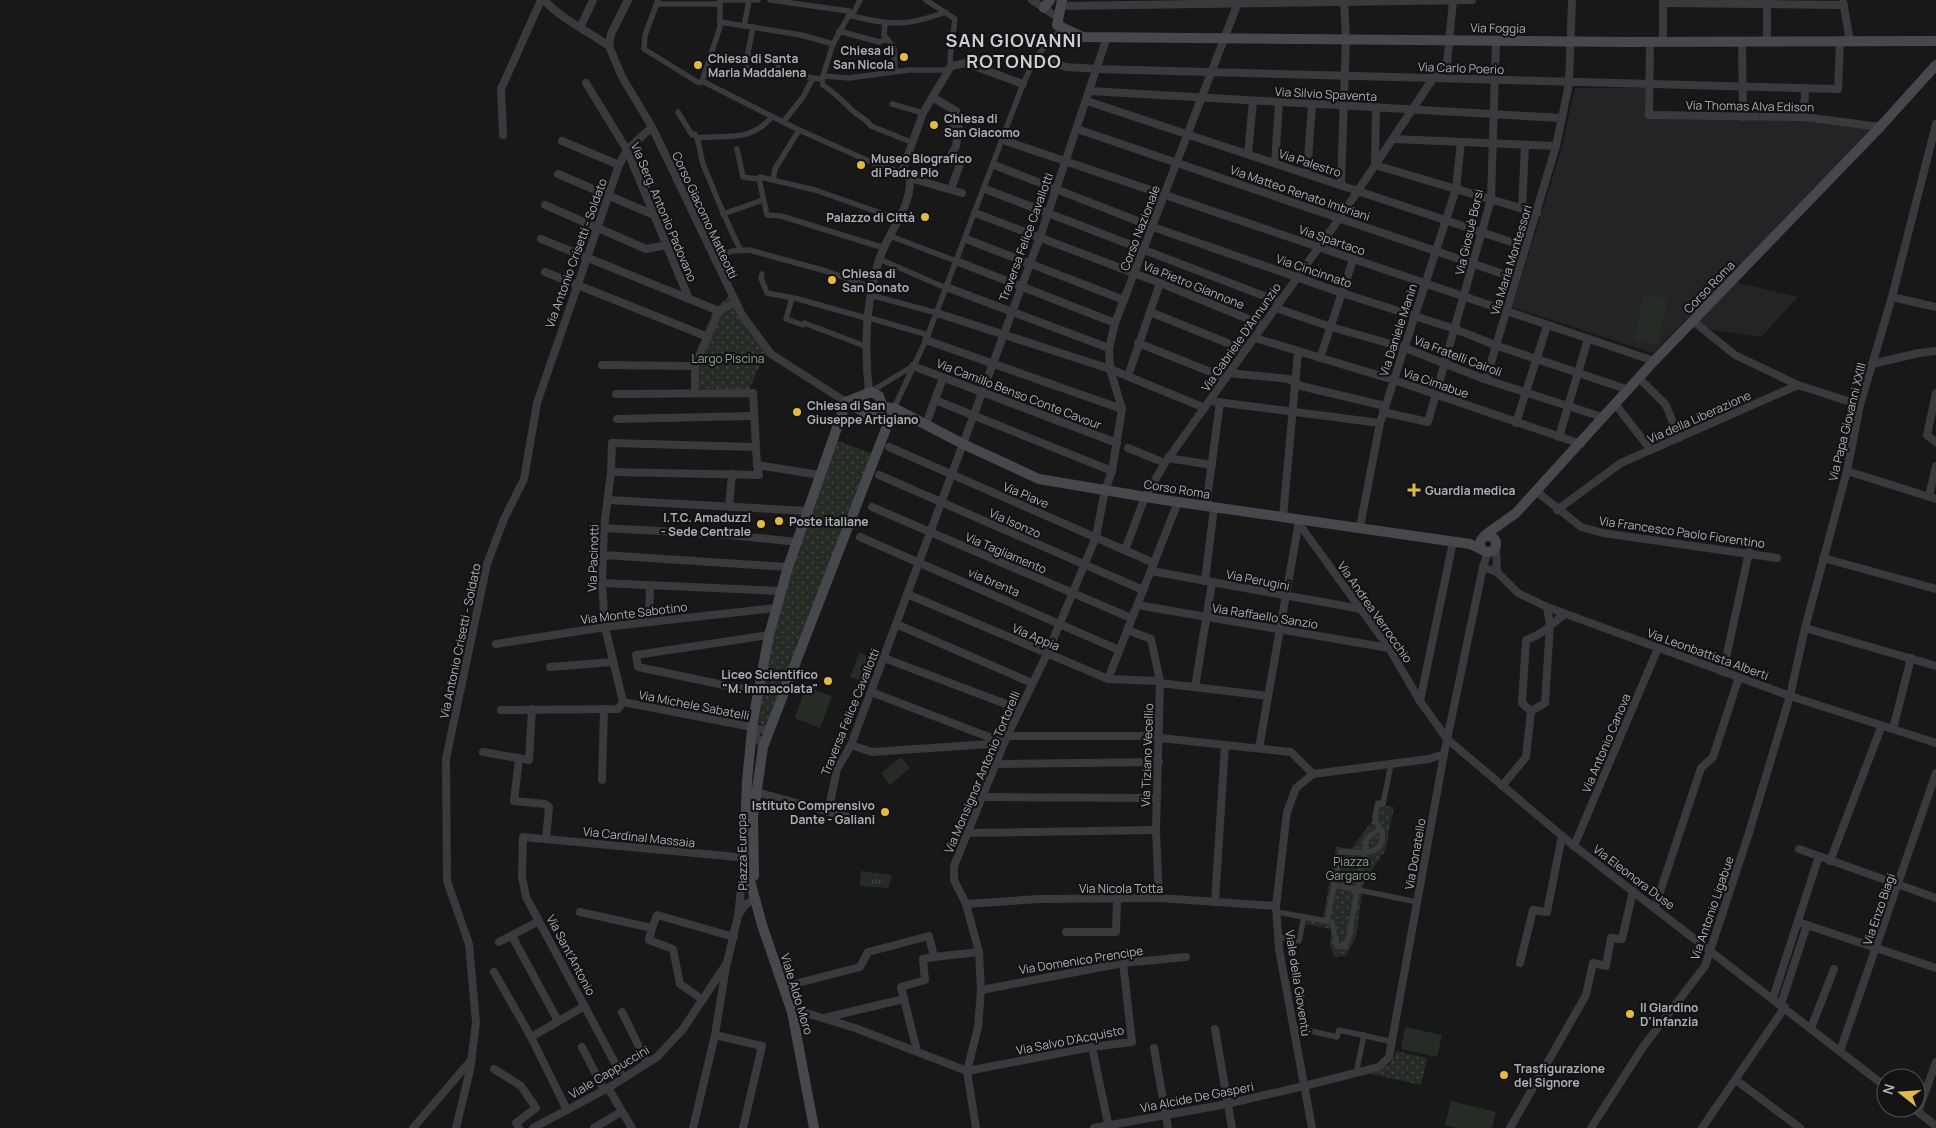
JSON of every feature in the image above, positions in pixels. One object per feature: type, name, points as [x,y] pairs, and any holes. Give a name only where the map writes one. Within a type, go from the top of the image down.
[{"type":"main road","points":[[1061,3],[1057,25],[1062,28]]},
{"type":"main road","name":"Via Foggia","points":[[1062,28],[1083,36],[1226,40],[1346,38],[1570,42],[1936,41]]},
{"type":"main road","name":"Corso Roma","points":[[880,409],[894,408],[963,444],[1039,479],[1299,522],[1360,527],[1452,542],[1490,545],[1500,526],[1581,444],[1602,417],[1654,361],[1880,127],[1936,65]]},
{"type":"main road","points":[[863,412],[860,403],[866,393]]},
{"type":"main road","points":[[846,402],[866,393],[880,396],[880,409],[889,422]]},
{"type":"main road","points":[[846,402],[871,415],[880,409]]},
{"type":"main road","name":"Piazza Europa","points":[[748,858],[758,743],[752,726],[769,636],[780,591],[846,402]]},
{"type":"main road","name":"Piazza Europa","points":[[755,899],[748,858],[746,781],[758,743],[769,728],[894,408]]},
{"type":"main road","name":"Viale Aldo Moro","points":[[755,899],[792,1012],[814,1128]]},
{"type":"street","points":[[503,134],[501,90],[542,0],[553,10],[581,26],[609,46],[611,34],[628,0]]},
{"type":"street","points":[[581,26],[592,0]]},
{"type":"street","points":[[758,0],[657,2],[645,35],[644,49],[700,82],[799,130],[880,166],[902,172],[910,178],[951,188],[962,193]]},
{"type":"street","points":[[770,0],[849,11],[850,15],[885,24],[922,20],[946,12]]},
{"type":"street","points":[[824,0],[824,7]]},
{"type":"street","points":[[860,0],[839,31],[833,44],[822,77],[823,85],[841,97],[854,112],[868,120],[871,126],[911,142]]},
{"type":"street","points":[[902,172],[922,113],[950,68],[955,23],[952,15],[926,0]]},
{"type":"street","points":[[1032,0],[1047,4],[1057,17]]},
{"type":"street","name":"Via Gabriele D'Annunzio","points":[[1125,550],[1145,497],[1166,460],[1319,248],[1434,78],[1447,64],[1453,0]]},
{"type":"street","points":[[1061,3],[1472,0]]},
{"type":"street","name":"Via Maria Montessori","points":[[1486,379],[1556,146],[1569,84],[1572,0]]},
{"type":"street","points":[[700,82],[716,40],[720,22],[720,1]]},
{"type":"street","points":[[744,26],[749,1]]},
{"type":"street","points":[[1341,185],[1346,38],[1344,1]]},
{"type":"street","name":"Corso Nazionale","points":[[1112,471],[1122,410],[1110,369],[1109,348],[1115,323],[1226,40],[1239,2]]},
{"type":"street","points":[[1662,42],[1663,2],[1843,3],[1845,41]]},
{"type":"street","points":[[1767,2],[1767,41]]},
{"type":"street","points":[[720,22],[801,35],[833,44]]},
{"type":"street","points":[[885,24],[884,35],[894,48],[895,71]]},
{"type":"street","points":[[746,72],[753,27]]},
{"type":"street","points":[[894,408],[937,313],[1024,84],[1036,57],[1062,28]]},
{"type":"street","points":[[839,31],[879,42],[887,39]]},
{"type":"street","name":"Traversa Felice Cavallotti","points":[[828,812],[837,769],[851,745],[918,562],[952,476],[1002,334],[1057,189],[1107,37]]},
{"type":"street","name":"Via Giosuè Borsi","points":[[1384,409],[1428,422],[1490,199],[1496,41]]},
{"type":"street","name":"Via Carlo Poerio","points":[[1036,57],[1066,67],[1097,69],[1434,78],[1569,84],[1650,84],[1838,89],[1845,41]]},
{"type":"street","points":[[1650,42],[1650,84]]},
{"type":"street","points":[[1742,42],[1743,117]]},
{"type":"street","name":"Corso Giacomo Matteotti","points":[[609,46],[622,77],[652,127],[735,302],[771,354],[846,402]]},
{"type":"street","points":[[747,56],[762,56],[777,61],[780,72],[813,78],[849,78],[895,71],[950,68],[966,63],[1024,84]]},
{"type":"street","points":[[783,122],[803,97],[813,78]]},
{"type":"street","name":"Via Serg. Antonio Padovano","points":[[586,84],[627,150],[689,299]]},
{"type":"street","name":"Via Thomas Alva Edison","points":[[1650,84],[1649,115],[1804,117],[1880,127]]},
{"type":"street","points":[[1804,117],[1805,89]]},
{"type":"street","name":"Via Silvio Spaventa","points":[[1090,92],[1561,118]]},
{"type":"street","points":[[932,97],[956,111],[950,123],[959,128],[956,146],[950,157],[960,164],[951,188]]},
{"type":"street","name":"Via Palestro","points":[[1087,101],[1526,247]]},
{"type":"street","points":[[1248,154],[1253,102]]},
{"type":"street","points":[[1275,163],[1279,103]]},
{"type":"street","points":[[892,104],[922,113]]},
{"type":"street","points":[[1307,173],[1312,105]]},
{"type":"street","points":[[1376,107],[1375,165],[1537,213]]},
{"type":"street","points":[[678,112],[692,135],[695,134],[698,138],[703,162],[723,214],[740,249]]},
{"type":"street","points":[[698,138],[728,135],[735,138],[759,129],[772,117]]},
{"type":"street","name":"Via Papa Giovanni XXIII","points":[[1790,696],[1805,628],[1847,471],[1860,405],[1892,297],[1936,124]]},
{"type":"street","name":"Via Antonio Crisetti - Soldato","points":[[456,1128],[472,1059],[476,1023],[469,944],[447,881],[446,759],[487,564],[504,519],[524,479],[537,403],[620,165],[627,150],[652,127]]},
{"type":"street","name":"Via Matteo Renato Imbriani","points":[[1077,129],[1515,278]]},
{"type":"street","points":[[774,180],[775,169],[799,130]]},
{"type":"street","points":[[735,138],[743,177],[759,179],[760,177],[815,190],[898,219]]},
{"type":"street","points":[[1393,138],[1556,146]]},
{"type":"street","name":"Via Spartaco","points":[[1003,140],[1654,361]]},
{"type":"street","points":[[562,141],[620,165]]},
{"type":"street","name":"Via Daniele Manin","points":[[1360,527],[1380,423],[1456,189],[1460,142]]},
{"type":"street","points":[[1522,209],[1526,144]]},
{"type":"street","name":"Via Cincinnato","points":[[994,165],[1153,227],[1342,293],[1455,328],[1536,360],[1629,390]]},
{"type":"street","points":[[558,174],[654,215]]},
{"type":"street","points":[[910,178],[907,199],[879,259],[870,291],[866,318],[866,393],[913,366]]},
{"type":"street","points":[[759,179],[767,216],[781,216],[884,248]]},
{"type":"street","name":"Via Fratelli Cairoli","points":[[985,189],[1143,250],[1331,327],[1405,348],[1486,379],[1602,417]]},
{"type":"street","points":[[723,214],[763,200]]},
{"type":"street","points":[[546,205],[646,249],[667,245]]},
{"type":"street","name":"Via Pietro Giannone","points":[[975,213],[1160,282],[1263,326]]},
{"type":"street","points":[[890,236],[1115,323]]},
{"type":"street","points":[[541,239],[719,311]]},
{"type":"street","points":[[966,239],[1030,262],[1124,300]]},
{"type":"street","points":[[714,260],[740,249],[826,271],[870,291],[1110,369],[1205,408]]},
{"type":"street","points":[[879,259],[946,287],[1109,348]]},
{"type":"street","points":[[1320,358],[1353,260]]},
{"type":"street","points":[[545,272],[708,337]]},
{"type":"street","points":[[762,274],[761,278],[767,292],[866,318],[927,337],[992,364],[1122,410]]},
{"type":"street","points":[[1128,376],[1160,282]]},
{"type":"street","points":[[1892,297],[1936,307]]},
{"type":"street","points":[[792,298],[786,318],[865,346]]},
{"type":"street","points":[[695,393],[696,366],[719,311],[735,302]]},
{"type":"street","points":[[1150,312],[1245,350]]},
{"type":"street","points":[[1693,321],[1735,355],[1798,385],[1860,405]]},
{"type":"street","points":[[1516,423],[1547,326]]},
{"type":"street","name":"Via Cimabue","points":[[1255,338],[1394,380],[1581,444]]},
{"type":"street","points":[[1559,437],[1588,339]]},
{"type":"street","points":[[1138,343],[1228,376],[1289,379],[1301,386],[1384,409]]},
{"type":"street","points":[[1872,364],[1918,353],[1936,351]]},
{"type":"street","points":[[1283,518],[1298,352]]},
{"type":"street","points":[[602,365],[696,366]]},
{"type":"street","name":"Via Camillo Benso Conte Cavour","points":[[913,366],[1117,444]]},
{"type":"street","points":[[926,424],[944,378]]},
{"type":"street","points":[[1640,378],[1666,405],[1679,438]]},
{"type":"street","name":"Via della Liberazione","points":[[1558,510],[1621,463],[1798,385]]},
{"type":"street","points":[[611,472],[759,474],[754,447],[753,393],[616,394]]},
{"type":"street","points":[[1936,393],[1927,435],[1936,442]]},
{"type":"street","points":[[935,400],[1112,471],[1105,490]]},
{"type":"street","points":[[1210,401],[1380,423]]},
{"type":"street","points":[[1195,687],[1206,618],[1209,582],[1212,465],[1220,402]]},
{"type":"street","points":[[1615,404],[1651,450]]},
{"type":"street","points":[[617,419],[753,416]]},
{"type":"street","name":"Via Pacinotti","points":[[623,702],[605,627],[602,583],[604,528],[611,472],[612,443],[754,447]]},
{"type":"street","name":"Via Piave","points":[[889,447],[952,476],[1154,562]]},
{"type":"street","points":[[1128,448],[1166,460],[1212,465]]},
{"type":"street","points":[[757,465],[820,475]]},
{"type":"street","points":[[1847,471],[1932,498],[1936,466]]},
{"type":"street","points":[[729,507],[732,474]]},
{"type":"street","name":"Via Isonzo","points":[[879,475],[1143,590]]},
{"type":"street","name":"Via Monsignor Antonio Tortorelli","points":[[967,1072],[978,1026],[981,990],[980,952],[966,904],[954,880],[954,866],[1006,739],[1047,654],[1096,537],[1105,490]]},
{"type":"street","name":"Via Francesco Paolo Fiorentino","points":[[1536,491],[1581,527],[1603,533],[1749,552],[1778,558]]},
{"type":"street","points":[[608,500],[808,511]]},
{"type":"street","points":[[1108,679],[1178,502]]},
{"type":"street","name":"Via Tagliamento","points":[[872,507],[1132,618]]},
{"type":"street","points":[[1259,748],[1288,597],[1299,522]]},
{"type":"street","name":"Via Andrea Verrocchio","points":[[1299,522],[1389,648],[1420,701],[1447,739]]},
{"type":"street","points":[[604,528],[730,535],[797,542]]},
{"type":"street","name":"via brenta","points":[[860,537],[1059,622],[1119,650]]},
{"type":"street","points":[[1420,701],[1452,542]]},
{"type":"street","points":[[1483,567],[1490,545]]},
{"type":"street","points":[[1490,545],[1496,560],[1497,572]]},
{"type":"street","points":[[1723,672],[1749,552]]},
{"type":"street","points":[[603,555],[788,567]]},
{"type":"street","points":[[1823,558],[1936,589]]},
{"type":"street","name":"Via Leonbattista Alberti","points":[[1483,567],[1497,572],[1518,593],[1565,614],[1790,696],[1936,743]]},
{"type":"street","name":"Via Donatello","points":[[1304,1086],[1379,1067],[1389,1057],[1444,754],[1483,567]]},
{"type":"street","name":"Via Perugini","points":[[1151,571],[1361,609]]},
{"type":"street","points":[[602,583],[780,591]]},
{"type":"street","points":[[649,622],[650,585]]},
{"type":"street","name":"Via Appia","points":[[907,594],[1108,679],[1160,682],[1268,696]]},
{"type":"street","name":"Via Raffaello Sanzio","points":[[1137,605],[1389,648]]},
{"type":"street","points":[[1531,711],[1545,703],[1550,624],[1547,607]]},
{"type":"street","name":"Via Monte Sabotino","points":[[496,644],[605,627],[776,608]]},
{"type":"street","points":[[1531,711],[1522,703],[1526,640],[1542,634],[1550,624],[1565,614]]},
{"type":"street","points":[[896,624],[1032,683]]},
{"type":"street","points":[[1805,628],[1936,666]]},
{"type":"street","name":"Via Tiziano Vecellio","points":[[1127,630],[1151,639],[1160,682],[1156,830],[1159,898]]},
{"type":"street","points":[[757,692],[638,667],[636,655],[769,636]]},
{"type":"street","name":"Via Antonio Canova","points":[[1574,846],[1658,648]]},
{"type":"street","points":[[884,658],[1019,709]]},
{"type":"street","points":[[1893,729],[1911,658]]},
{"type":"street","points":[[550,668],[612,662]]},
{"type":"street","points":[[1655,908],[1701,768],[1713,757],[1739,677]]},
{"type":"street","points":[[871,692],[1006,739]]},
{"type":"street","name":"Via Antonio Ligabue","points":[[1591,1128],[1643,1047],[1705,966],[1748,836],[1790,696]]},
{"type":"street","name":"Via Michele Sabatelli","points":[[501,710],[618,709],[623,702],[752,726],[763,730],[769,728]]},
{"type":"street","points":[[483,752],[529,760],[532,709]]},
{"type":"street","points":[[602,780],[604,709]]},
{"type":"street","points":[[1502,786],[1526,757],[1531,711]]},
{"type":"street","points":[[1830,860],[1882,725]]},
{"type":"street","points":[[851,745],[872,752],[1006,739],[1160,737],[1291,752],[1313,774],[1429,759],[1444,754]]},
{"type":"street","name":"Via Eleonora Duse","points":[[1447,739],[1574,846],[1710,949],[1876,1079]]},
{"type":"street","points":[[1215,902],[1225,745]]},
{"type":"street","points":[[519,758],[514,801],[545,804],[549,807],[546,839]]},
{"type":"street","points":[[996,764],[1159,762]]},
{"type":"street","points":[[1327,921],[1341,851],[1364,854],[1376,850],[1379,846],[1382,833],[1375,818],[1378,803],[1383,804],[1391,764]]},
{"type":"street","name":"Via Enzo Biagi","points":[[1840,1051],[1877,949],[1936,773]]},
{"type":"street","name":"Viale della Gioventù","points":[[1312,1128],[1278,936],[1277,909],[1287,812],[1296,788],[1313,774]]},
{"type":"street","points":[[746,781],[755,794],[863,820]]},
{"type":"street","points":[[981,798],[1157,798]]},
{"type":"street","points":[[1277,909],[1304,917],[1332,922],[1337,946],[1345,947],[1349,936],[1367,838],[1380,829]]},
{"type":"street","points":[[967,833],[1156,830]]},
{"type":"street","points":[[1520,963],[1533,910],[1547,912],[1562,836]]},
{"type":"street","name":"Via Cardinal Massaia","points":[[524,837],[748,858]]},
{"type":"street","name":"Via Sant'Antonio","points":[[524,837],[522,877],[526,896],[624,1078]]},
{"type":"street","points":[[1799,849],[1936,898]]},
{"type":"street","points":[[1773,998],[1819,856]]},
{"type":"street","name":"Viale Cappuccini","points":[[533,1128],[606,1089],[657,1057],[683,1029],[727,963],[734,937],[748,858]]},
{"type":"street","points":[[1334,885],[1417,902]]},
{"type":"street","points":[[1510,1128],[1586,995],[1593,964],[1606,966],[1611,938],[1622,939],[1633,891]]},
{"type":"street","name":"Via Nicola Totta","points":[[966,904],[1038,898],[1117,900],[1159,898],[1277,909]]},
{"type":"street","points":[[738,916],[746,904],[755,899]]},
{"type":"street","points":[[1066,932],[1116,932],[1117,900]]},
{"type":"street","points":[[580,912],[652,928]]},
{"type":"street","points":[[703,1000],[680,984],[673,948],[649,940],[657,915],[734,937]]},
{"type":"street","points":[[1278,936],[1299,942],[1304,917]]},
{"type":"street","points":[[499,942],[539,921]]},
{"type":"street","points":[[1798,922],[1936,968]]},
{"type":"street","points":[[1702,1128],[1736,1080],[1783,1006],[1807,925]]},
{"type":"street","points":[[512,936],[558,1021]]},
{"type":"street","points":[[783,987],[860,967],[868,952],[929,936],[934,957]]},
{"type":"street","points":[[917,1051],[901,987],[925,980],[922,959],[980,952]]},
{"type":"street","name":"Via Domenico Prencipe","points":[[981,990],[1123,963],[1186,957]]},
{"type":"street","points":[[693,1128],[715,1035],[727,963]]},
{"type":"street","name":"Via Salvo D'Acquisto","points":[[967,1072],[1092,1047],[1132,1042],[1123,963]]},
{"type":"street","points":[[1811,1028],[1834,969]]},
{"type":"street","points":[[494,972],[531,1037],[567,1110]]},
{"type":"street","points":[[824,1018],[904,999]]},
{"type":"street","points":[[531,1037],[585,1006]]},
{"type":"street","points":[[622,1012],[647,1063]]},
{"type":"street","points":[[792,1012],[803,1012],[824,1018],[917,1051],[967,1072],[976,1128]]},
{"type":"street","points":[[1293,1028],[1337,1037],[1338,1030],[1393,1042]]},
{"type":"street","points":[[1215,1029],[1232,1128]]},
{"type":"street","points":[[715,1035],[762,1046],[744,1128]]},
{"type":"street","points":[[1356,1073],[1364,1035]]},
{"type":"street","points":[[582,1047],[606,1089],[632,1128]]},
{"type":"street","points":[[1092,1047],[1108,1127]]},
{"type":"street","points":[[1154,1048],[1168,1128]]},
{"type":"street","points":[[413,1128],[472,1059]]},
{"type":"street","points":[[1926,1085],[1936,1062]]},
{"type":"street","points":[[494,1069],[521,1086],[536,1108],[516,1123],[519,1128]]},
{"type":"street","points":[[1736,1080],[1800,1128]]},
{"type":"street","name":"Via Alcide De Gasperi","points":[[1094,1128],[1108,1127],[1227,1104],[1304,1086]]},
{"type":"street","points":[[594,1128],[622,1112]]},
{"type":"street","points":[[1926,1118],[1936,1126]]},
{"type":"shaded area","points":[[1575,88],[1645,88],[1645,117],[1805,120],[1871,129],[1730,275],[1739,283],[1798,297],[1761,337],[1707,329],[1690,315],[1653,353],[1512,307],[1562,147]]},
{"type":"green space","name":"Largo Piscina","points":[[731,294],[771,354],[762,359],[749,391],[691,388],[691,365],[713,311]]},
{"type":"green space","points":[[1644,294],[1668,299],[1658,345],[1634,339]]},
{"type":"green space","points":[[833,439],[876,455],[769,728],[753,720],[769,635]]},
{"type":"green space","points":[[859,653],[876,659],[867,683],[850,677]]},
{"type":"green space","points":[[806,687],[832,696],[820,728],[795,718]]},
{"type":"green space","points":[[901,757],[910,768],[890,785],[881,773]]},
{"type":"green space","name":"Piazza Gargaros","points":[[1375,804],[1394,807],[1385,851],[1364,881],[1356,936],[1346,956],[1335,957],[1330,945],[1331,929],[1305,924],[1306,916],[1323,918],[1336,847],[1351,849],[1373,820]]},
{"type":"green space","points":[[861,871],[892,875],[888,888],[860,886]]},
{"type":"green space","points":[[1405,1027],[1442,1035],[1437,1057],[1401,1049]]},
{"type":"green space","points":[[1397,1051],[1427,1058],[1421,1085],[1371,1074],[1389,1065]]},
{"type":"green space","points":[[1451,1101],[1496,1112],[1492,1128],[1457,1128],[1445,1125]]},
{"type":"place","name":"Chiesa di San Nicola","points":[[904,57]]},
{"type":"place","name":"Chiesa di Santa Maria Maddalena","points":[[698,65]]},
{"type":"place","name":"Chiesa di San Giacomo","points":[[934,125]]},
{"type":"place","name":"Museo Biografico di Padre Pio","points":[[861,165]]},
{"type":"place","name":"Palazzo di Città","points":[[925,217]]},
{"type":"place","name":"Chiesa di San Donato","points":[[832,280]]},
{"type":"place","name":"Chiesa di San Giuseppe Artigiano","points":[[797,412]]},
{"type":"place","name":"Guardia medica","points":[[1414,490]]},
{"type":"place","name":"Poste italiane","points":[[779,521]]},
{"type":"place","name":"I.T.C. Amaduzzi - Sede Centrale","points":[[761,524]]},
{"type":"place","name":"Liceo Scientifico \"M. Immacolata\"","points":[[828,681]]},
{"type":"place","name":"Istituto Comprensivo Dante - Galiani","points":[[885,812]]},
{"type":"place","name":"Il Giardino D'infanzia","points":[[1630,1014]]},
{"type":"place","name":"Trasfigurazione del Signore","points":[[1504,1075]]},
{"type":"district","name":"SAN GIOVANNI ROTONDO","points":[[1014,50]]}]
